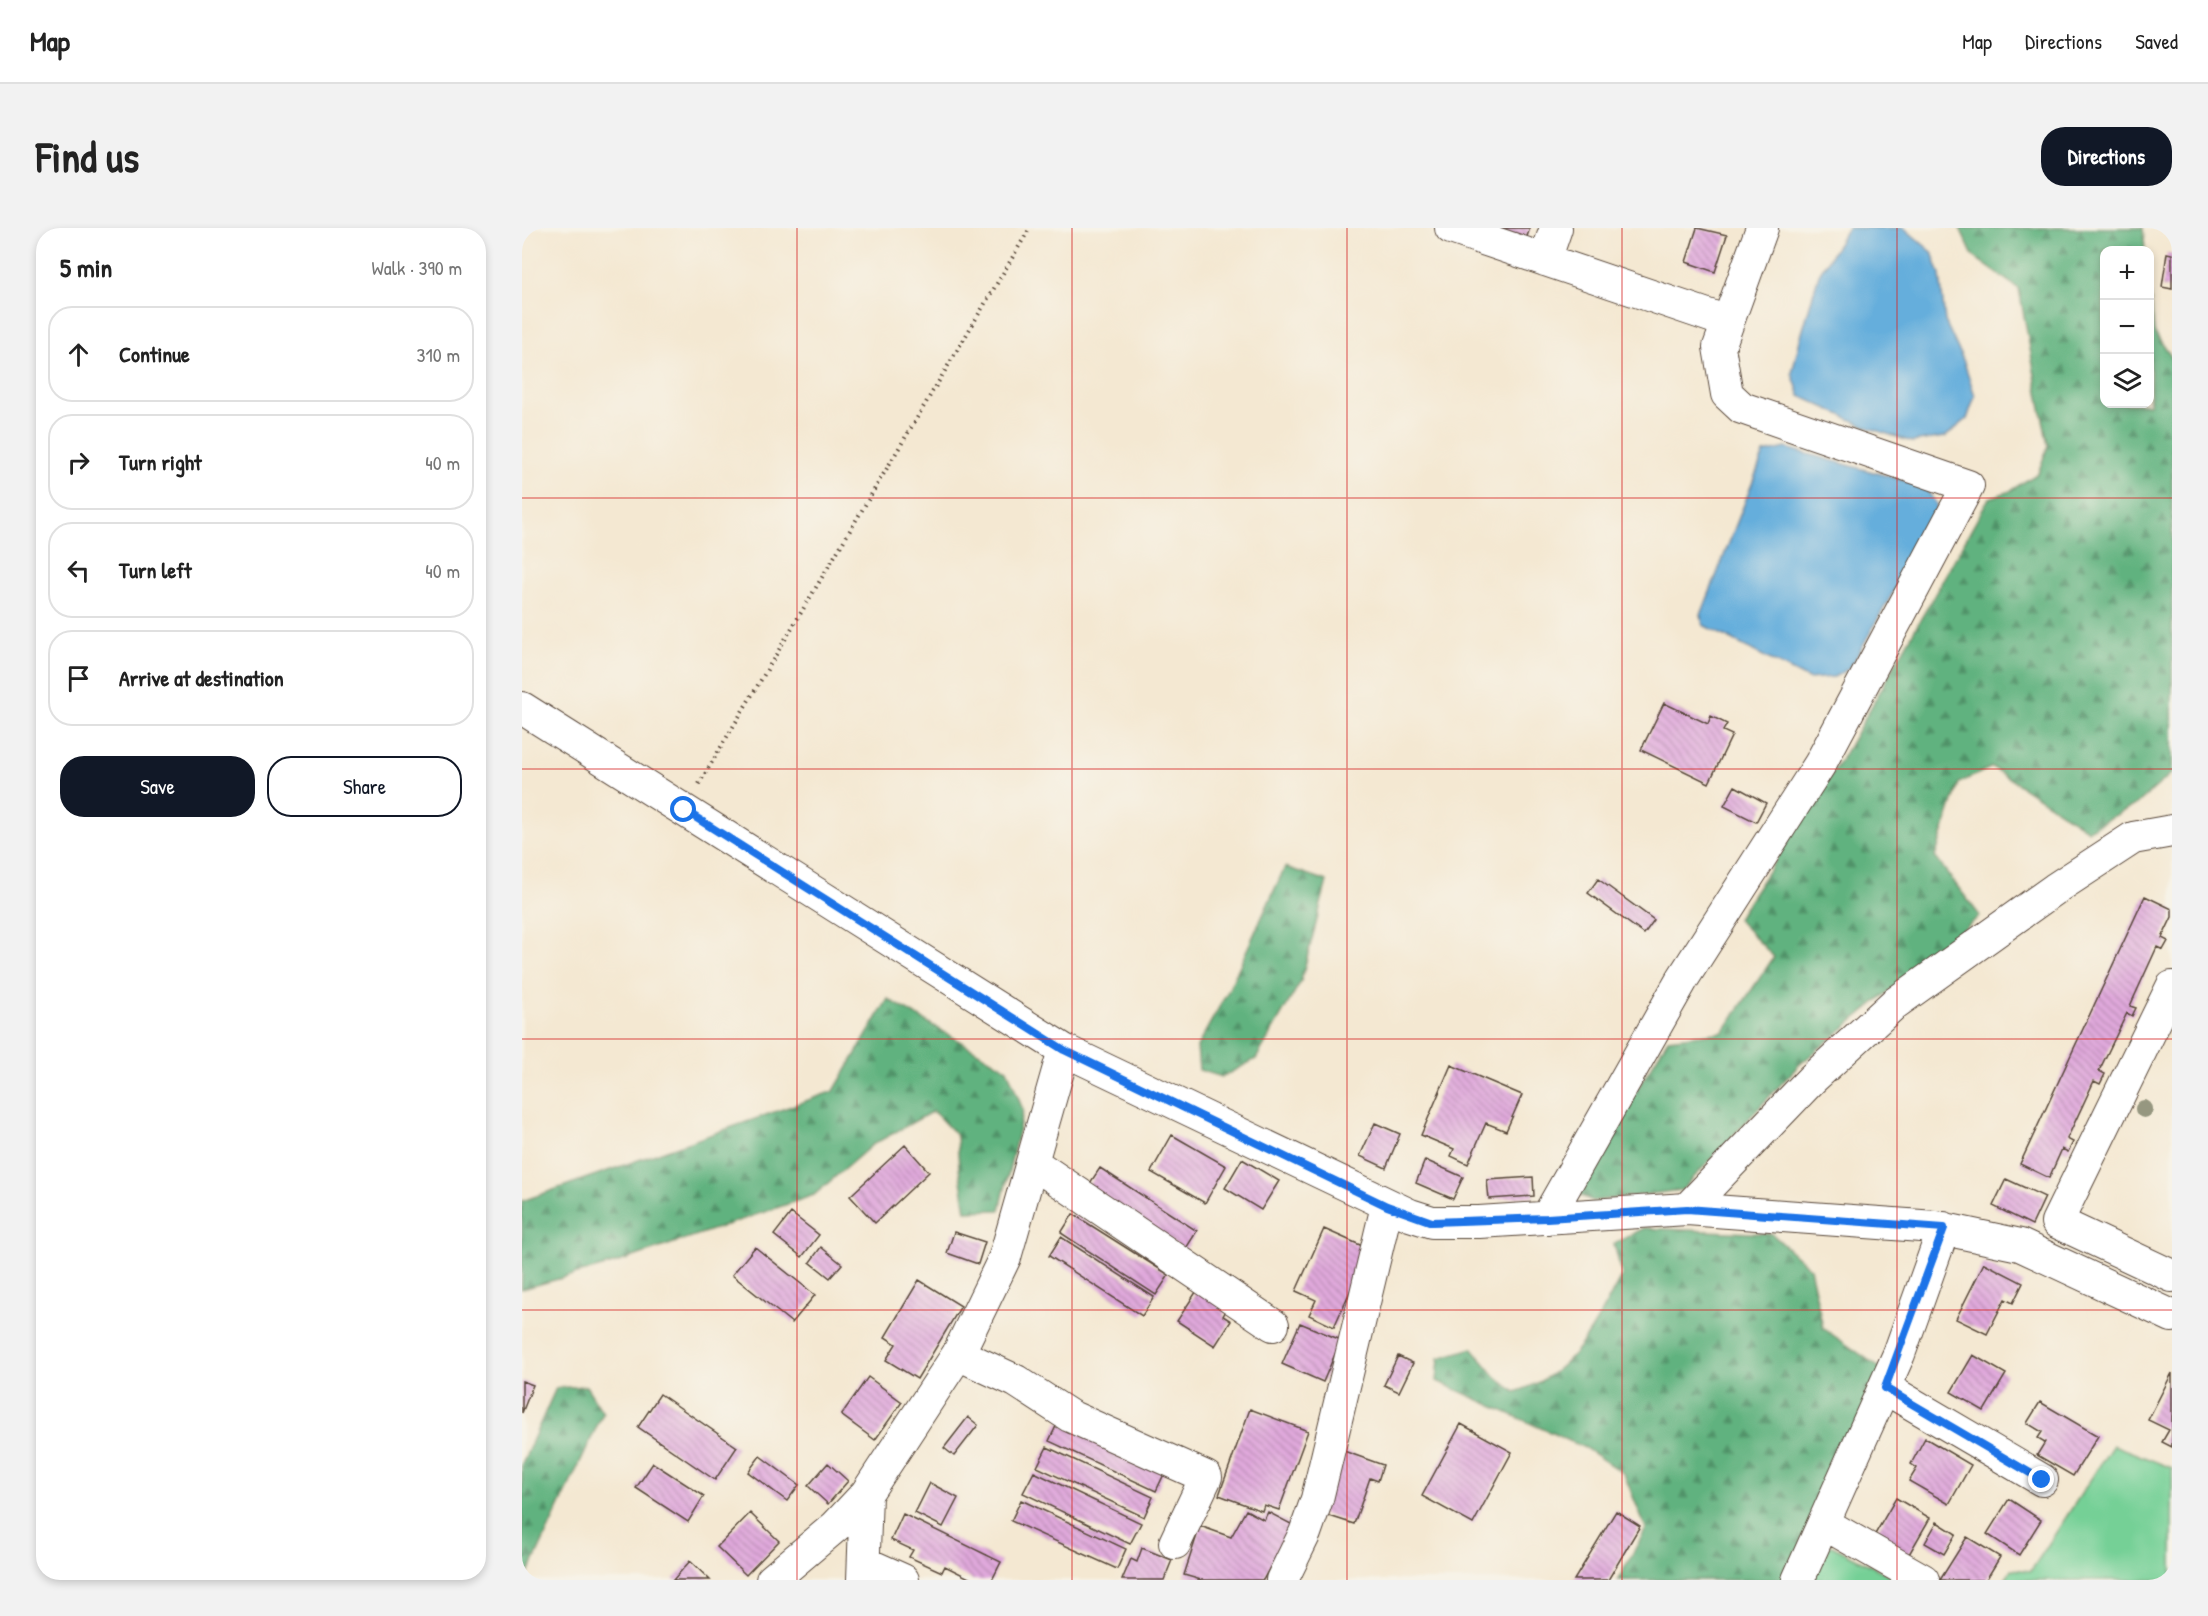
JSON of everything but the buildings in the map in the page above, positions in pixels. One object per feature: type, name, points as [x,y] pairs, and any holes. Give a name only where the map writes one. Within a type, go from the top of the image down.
[{"type":"street","points":[[1451,228],[1728,322]]},
{"type":"street","points":[[1545,260],[1556,228]]},
{"type":"street","points":[[1547,1218],[1683,978],[1820,764],[1968,486],[1742,408],[1727,394],[1719,347],[1762,228]]},
{"type":"street","points":[[522,708],[1064,1050],[1387,1206],[1432,1222],[1547,1218],[1687,1209],[1944,1228],[2020,1245],[2172,1316]]},
{"type":"street","points":[[1687,1209],[1812,1079],[1894,1004],[2055,889],[2133,838],[2172,831]]},
{"type":"street","points":[[2172,987],[2057,1222],[2172,1276]]},
{"type":"street","points":[[772,1580],[836,1526],[866,1494],[958,1354],[1005,1257],[1064,1050]]},
{"type":"street","points":[[1033,1163],[1273,1325]]},
{"type":"street","points":[[1282,1580],[1305,1533],[1317,1499],[1387,1206]]},
{"type":"street","points":[[1798,1580],[1885,1388],[1944,1228]]},
{"type":"street","points":[[958,1354],[1016,1381],[1070,1416],[1206,1478],[1175,1543]]},
{"type":"street","points":[[1885,1388],[2042,1480]]},
{"type":"street","points":[[866,1494],[864,1572],[903,1580]]},
{"type":"street","points":[[1825,1524],[1923,1580]]},
{"type":"path","points":[[684,810],[1030,228]]},
{"type":"green space","points":[[1960,228],[2143,228],[2145,246],[2100,246],[2100,408],[2154,408],[2154,332],[2172,358],[2172,773],[2137,804],[2088,830],[1992,767],[1959,783],[1935,857],[1980,916],[1799,1065],[1682,1190],[1593,1201],[1574,1193],[1668,1039],[1723,1032],[1774,957],[1737,919],[1844,755],[1989,498],[2010,491],[2038,473],[2048,446],[2019,289],[1973,256]]},
{"type":"green space","points":[[1285,867],[1327,881],[1301,981],[1256,1059],[1222,1077],[1199,1070],[1197,1047],[1228,991]]},
{"type":"green space","points":[[888,999],[1007,1069],[1023,1110],[1000,1210],[966,1211],[959,1168],[957,1136],[933,1111],[872,1145],[814,1195],[613,1264],[522,1289],[522,1201],[834,1091]]},
{"type":"green space","points":[[1644,1228],[1772,1234],[1810,1268],[1823,1328],[1884,1371],[1789,1580],[1618,1580],[1646,1529],[1624,1474],[1585,1448],[1437,1381],[1439,1358],[1472,1348],[1495,1376],[1515,1392],[1553,1373],[1580,1346],[1622,1275],[1614,1244]]},
{"type":"green space","points":[[586,1386],[603,1413],[525,1580],[522,1580],[522,1464],[556,1388]]},
{"type":"green space","points":[[2113,1445],[2172,1468],[2172,1580],[2005,1580],[2011,1569],[2031,1571]]},
{"type":"green space","points":[[1830,1545],[1899,1580],[1813,1580]]},
{"type":"water","points":[[1848,228],[1904,228],[1932,252],[1940,275],[1945,321],[1964,362],[1975,396],[1967,419],[1945,437],[1912,442],[1869,428],[1800,396],[1792,373],[1800,340],[1819,274]]},
{"type":"water","points":[[1786,448],[1924,486],[1937,505],[1933,522],[1850,668],[1834,677],[1808,679],[1703,625],[1701,615],[1764,453]]},
{"type":"route","points":[[684,810],[1064,1050],[1387,1206],[1432,1222],[1479,1222],[1687,1209],[1944,1228],[1885,1388],[2042,1480]]}]
